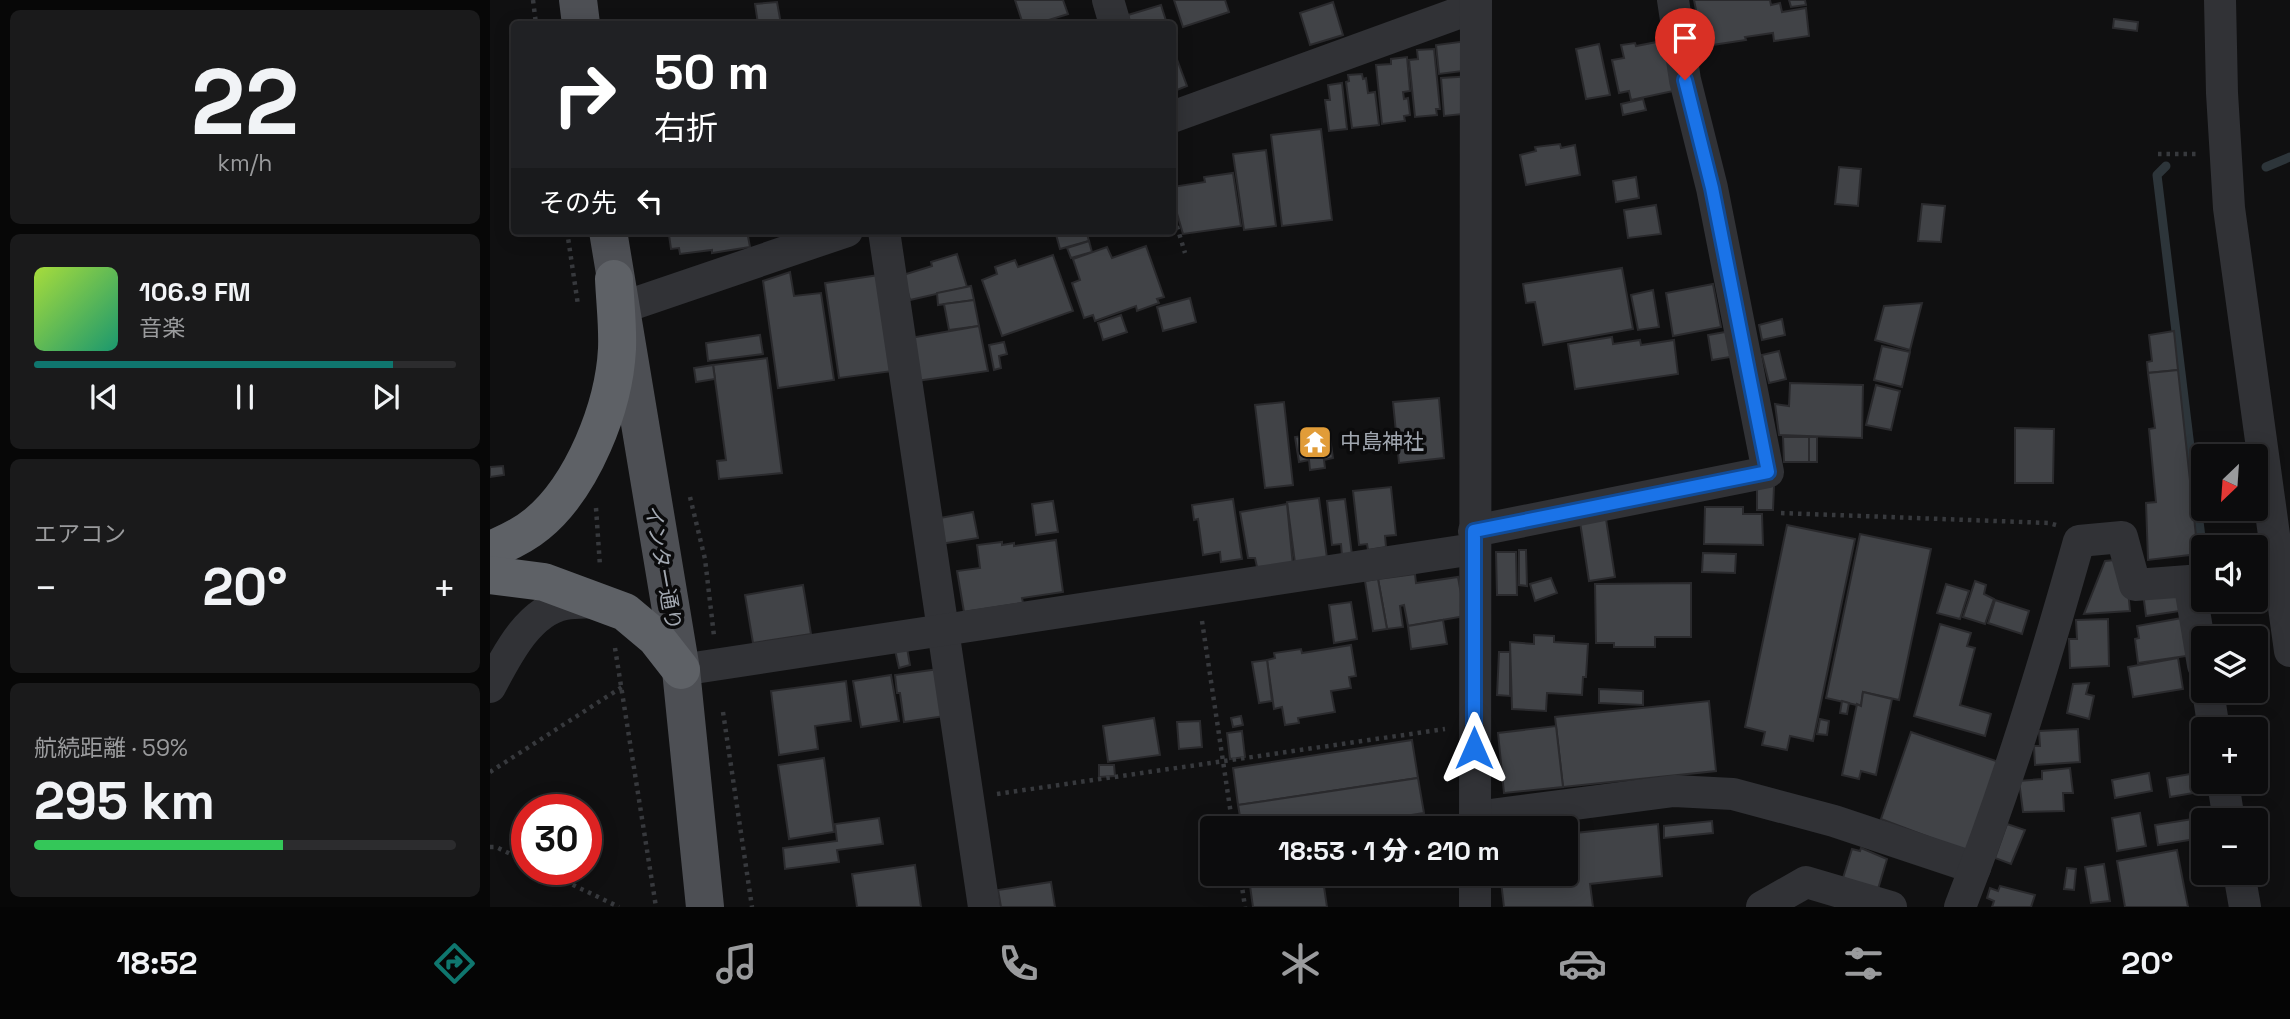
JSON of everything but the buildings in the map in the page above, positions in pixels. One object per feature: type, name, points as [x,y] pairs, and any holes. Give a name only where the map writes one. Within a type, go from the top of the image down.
[{"type":"highway","points":[[490,550],[536,525],[568,489],[593,444],[613,381],[617,348],[617,294]]},
{"type":"highway","points":[[490,575],[544,582],[600,584],[625,612],[656,638],[681,670]]},
{"type":"main road","points":[[578,0],[581,21]]},
{"type":"main road","name":"インター通り","points":[[609,235],[629,371],[681,670],[705,907]]},
{"type":"street","points":[[1108,0],[1114,21]]},
{"type":"street","points":[[681,670],[1198,590],[1474,540],[1768,472],[1712,188],[1685,80],[1674,0]]},
{"type":"street","points":[[2220,0],[2229,208],[2290,652]]},
{"type":"street","points":[[1176,116],[1476,3],[1475,816]]},
{"type":"street","points":[[617,294],[832,235]]},
{"type":"street","points":[[885,235],[984,907]]},
{"type":"street","points":[[1960,907],[2041,678],[2078,541],[2122,537],[2132,598],[2189,580],[2197,626]]},
{"type":"street","points":[[490,687],[519,636],[540,617],[600,584]]},
{"type":"street","points":[[1519,816],[1674,791],[1733,793],[1834,821],[1975,868]]},
{"type":"street","points":[[1762,907],[1806,882],[1891,907]]},
{"type":"street","points":[[2241,885],[2245,907]]},
{"type":"street","points":[[1475,886],[1475,907]]},
{"type":"path","points":[[533,0],[536,21]]},
{"type":"path","points":[[1176,223],[1185,253]]},
{"type":"path","points":[[568,235],[579,306]]},
{"type":"path","points":[[595,498],[600,584]]},
{"type":"path","points":[[1781,513],[2049,523],[2067,531],[2078,541]]},
{"type":"path","points":[[1198,590],[1231,816]]},
{"type":"path","points":[[614,642],[656,907]]},
{"type":"path","points":[[490,772],[622,687]]},
{"type":"path","points":[[722,706],[752,907]]},
{"type":"path","points":[[968,799],[1474,725]]},
{"type":"path","points":[[490,847],[511,854]]},
{"type":"path","points":[[573,885],[619,907]]},
{"type":"path","points":[[1242,886],[1245,907]]},
{"type":"waterway","points":[[2266,167],[2290,157]]},
{"type":"waterway","points":[[2166,166],[2157,175],[2201,535]]},
{"type":"place","name":"中島神社","points":[[1315,442]]},
{"type":"route","points":[[1474,748],[1474,531],[1768,472],[1712,188],[1685,80]]}]
